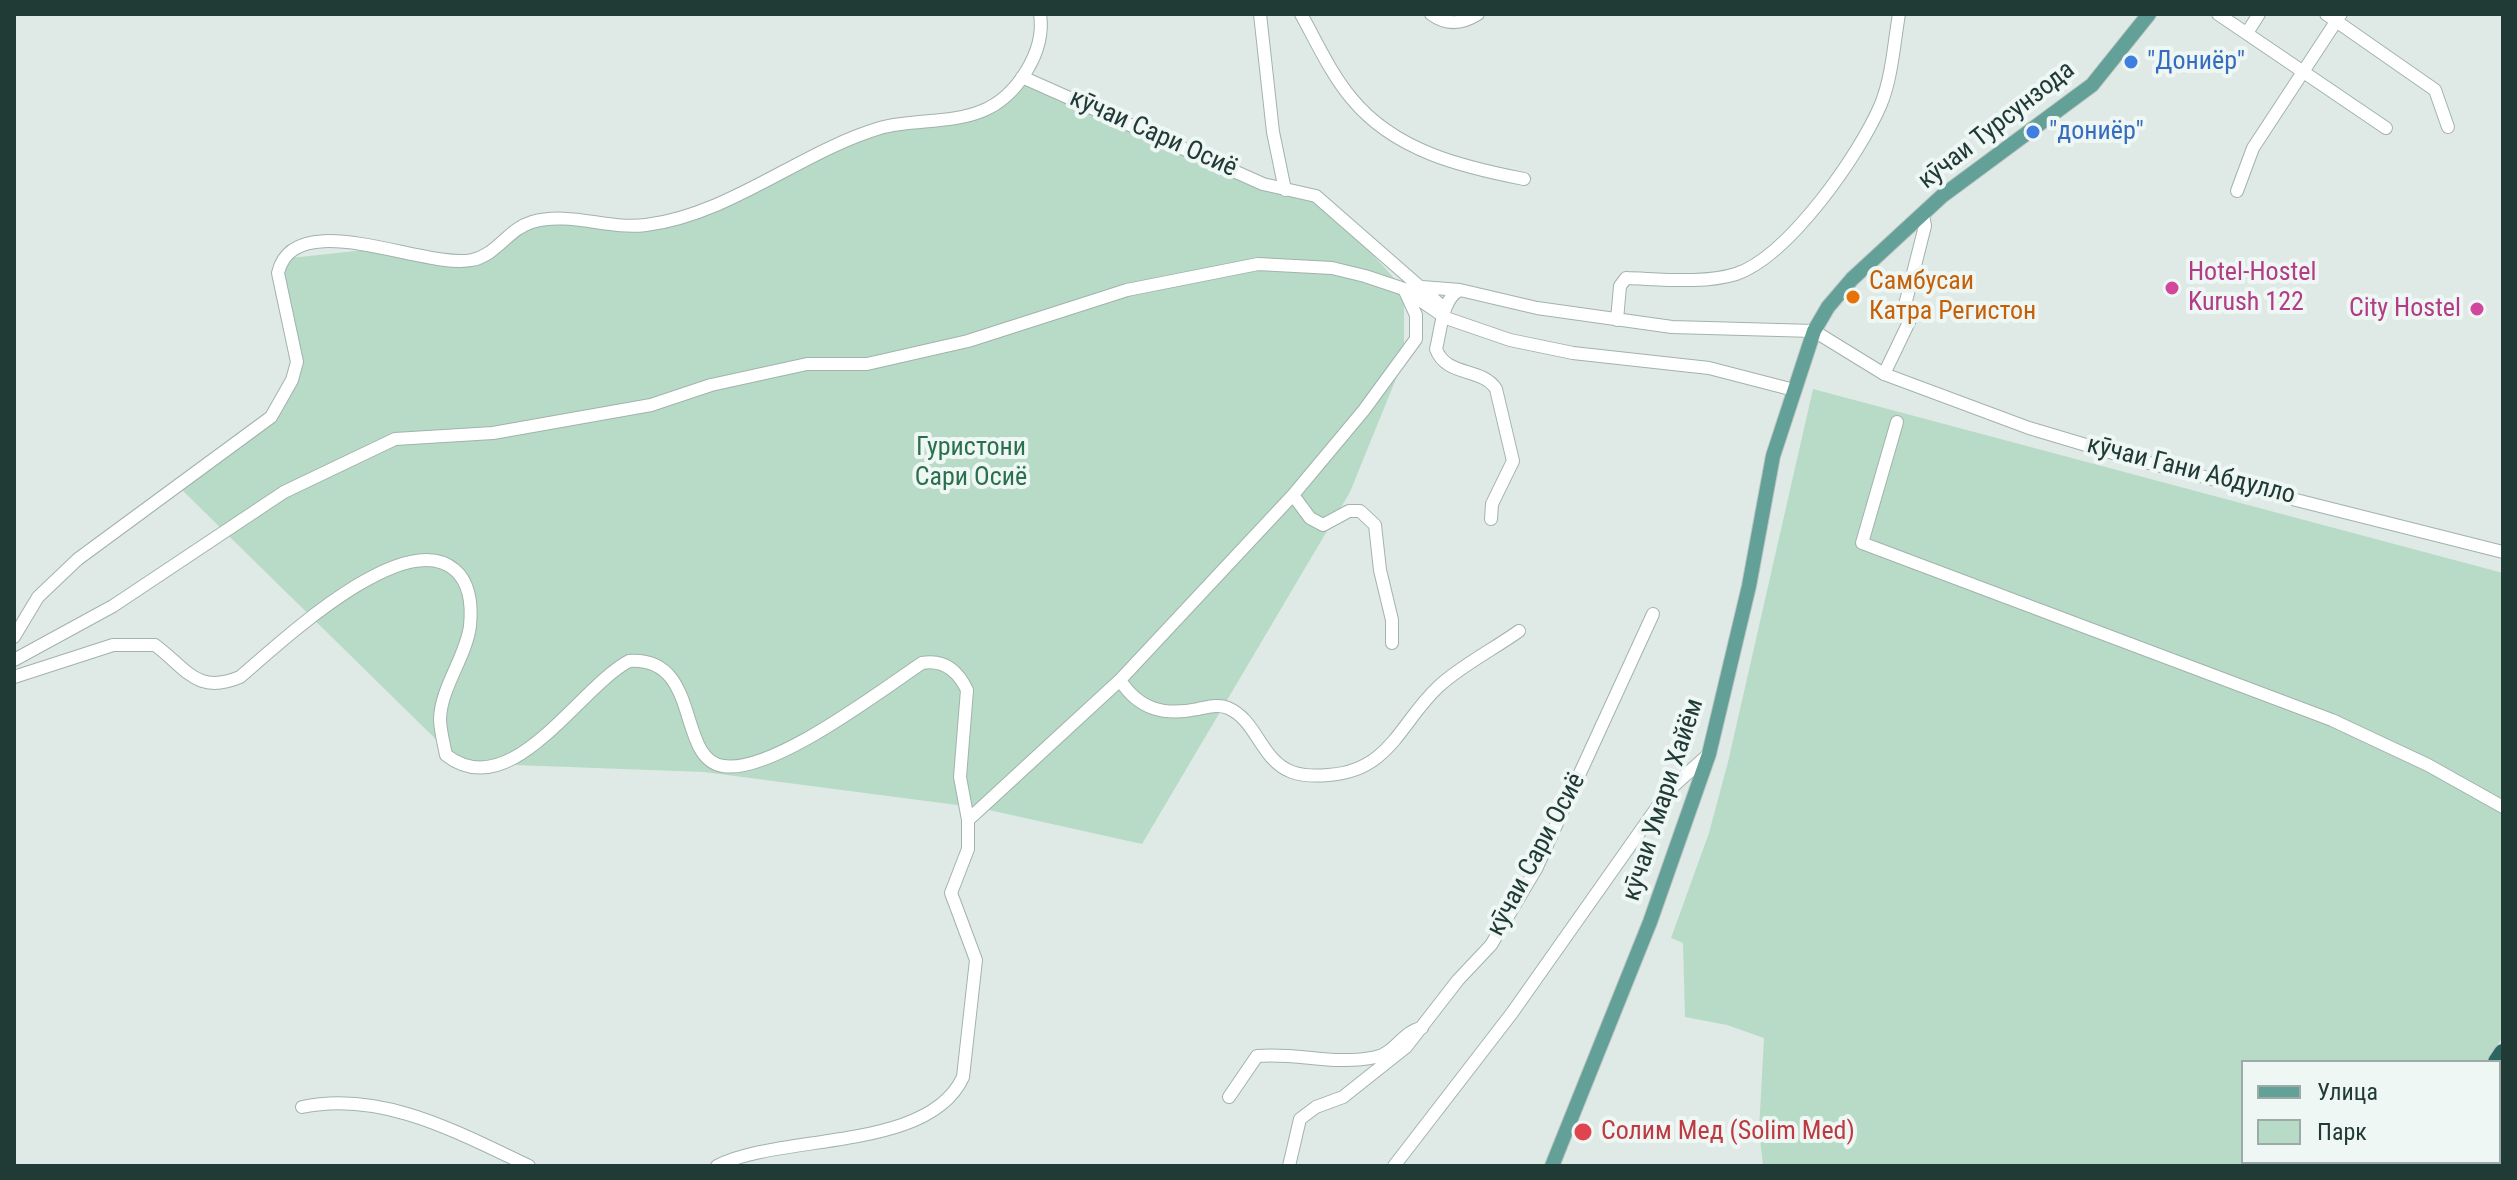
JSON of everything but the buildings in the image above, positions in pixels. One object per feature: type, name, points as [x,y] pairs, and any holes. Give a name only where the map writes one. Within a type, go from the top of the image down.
[{"type":"main road","name":"кӯчаи Турсунзода","points":[[1794,390],[1814,331],[1828,307],[1852,279],[1923,214],[2092,85],[2149,14]]},
{"type":"main road","name":"кӯчаи Умари Хайём","points":[[1552,1166],[1655,908],[1709,754],[1749,586],[1773,456],[1794,390]]},
{"type":"street","points":[[14,637],[38,597],[78,559],[271,417],[292,380],[297,362],[278,273],[281,259],[294,248],[330,240],[447,261],[473,260],[496,248],[515,229],[554,217],[644,225],[708,207],[883,127],[982,111],[1015,88],[1022,77],[1042,28],[1040,14]]},
{"type":"street","name":"кӯчаи Сари Осиё","points":[[1260,14],[1273,132],[1285,190]]},
{"type":"street","points":[[1301,14],[1354,101],[1396,137],[1427,153],[1472,169],[1524,179]]},
{"type":"street","points":[[1431,14],[1448,23],[1465,22],[1478,14]]},
{"type":"street","points":[[1617,320],[1620,286],[1626,278],[1736,274],[1764,259],[1795,235],[1863,137],[1882,103],[1899,14]]},
{"type":"street","points":[[2218,14],[2386,128]]},
{"type":"street","points":[[2247,33],[2259,14]]},
{"type":"street","points":[[2237,191],[2253,148],[2303,72],[2334,16],[2435,90],[2448,127]]},
{"type":"street","name":"кӯчаи Сари Осиё","points":[[1022,77],[1263,184],[1316,196],[1328,203],[1422,287],[1445,313],[1523,343],[1573,353],[1709,368],[1794,390]]},
{"type":"street","points":[[1884,374],[1910,320],[1906,301],[1925,226],[1923,214]]},
{"type":"street","points":[[14,660],[113,606],[284,492],[395,439],[493,433],[651,405],[711,385],[807,364],[867,364],[968,341],[1127,290],[1258,264],[1332,268],[1404,289],[1445,313]]},
{"type":"street","points":[[1422,287],[1460,290],[1537,308],[1617,320],[1713,330],[1814,331]]},
{"type":"street","points":[[968,820],[1120,680],[1293,495],[1404,359],[1416,339],[1416,315],[1404,289]]},
{"type":"street","points":[[1460,290],[1450,298],[1436,349],[1447,365],[1494,385],[1512,452],[1510,468],[1492,504],[1491,519]]},
{"type":"street","name":"кӯчаи Гани Абдулло","points":[[1814,331],[1884,374],[1994,416],[2133,459],[2503,552]]},
{"type":"street","points":[[1897,422],[1862,543],[2332,720],[2428,765],[2503,807]]},
{"type":"street","points":[[1293,495],[1316,522],[1323,525],[1349,511],[1360,511],[1375,525],[1380,570],[1392,620],[1392,643]]},
{"type":"street","points":[[14,677],[113,645],[145,644],[155,645],[195,680],[219,686],[240,677],[351,587],[380,573],[428,559],[447,563],[460,574],[470,591],[470,628],[440,718],[446,755],[457,764],[492,769],[514,758],[629,661],[653,666],[676,683],[700,748],[709,760],[725,767],[739,766],[811,736],[922,663],[935,661],[949,667],[967,690],[960,777],[971,836],[951,893],[976,960],[963,1077],[957,1091],[937,1107],[858,1139],[773,1147],[717,1166]]},
{"type":"street","name":"кӯчаи Сари Осиё","points":[[1289,1166],[1300,1119],[1368,1080],[1406,1047],[1458,980],[1491,945],[1536,869],[1653,614]]},
{"type":"street","points":[[1120,680],[1140,703],[1165,713],[1218,705],[1227,707],[1245,721],[1269,756],[1292,772],[1313,776],[1346,774],[1382,756],[1437,688],[1519,631]]},
{"type":"street","points":[[1394,1166],[1512,1013],[1670,789],[1709,754]]},
{"type":"street","points":[[1229,1097],[1257,1056],[1276,1054],[1328,1062],[1380,1057],[1410,1030],[1422,1028]]},
{"type":"street","points":[[302,1107],[353,1104],[392,1109],[454,1131],[529,1166]]},
{"type":"green space","name":"Гуристони Сари Осиё","points":[[1022,77],[1263,184],[1323,200],[1404,289],[1404,359],[1350,492],[1142,844],[980,808],[704,772],[460,763],[177,485],[271,417],[292,380],[281,259],[383,248],[473,260],[554,217],[644,225],[774,176],[883,127],[982,111]]},
{"type":"green space","points":[[1813,389],[2503,573],[2503,1037],[2487,1060],[2241,1060],[2241,1164],[2414,1164],[2413,1166],[1763,1166],[1759,1130],[1764,1038],[1727,1025],[1685,1017],[1683,943],[1671,938],[1709,833]]},
{"type":"place","name":"\"Дониёр\"","points":[[2131,62]]},
{"type":"place","name":"\"дониёр\"","points":[[2033,132]]},
{"type":"place","name":"Hotel-Hostel Kurush 122","points":[[2172,288]]},
{"type":"place","name":"Самбусаи Катра Регистон","points":[[1853,297]]},
{"type":"place","name":"City Hostel","points":[[2477,309]]},
{"type":"place","name":"Солим Мед (Solim Med)","points":[[1583,1132]]}]
